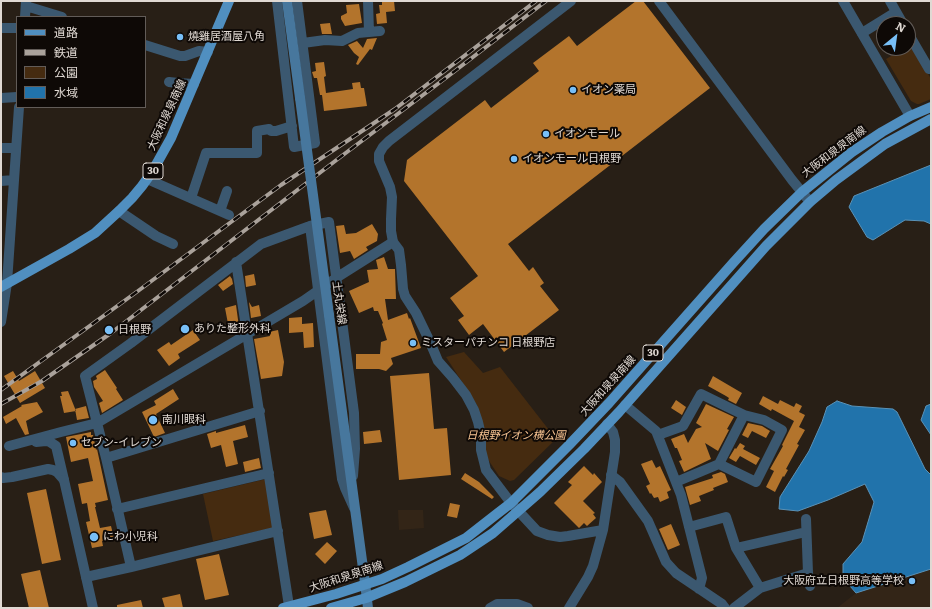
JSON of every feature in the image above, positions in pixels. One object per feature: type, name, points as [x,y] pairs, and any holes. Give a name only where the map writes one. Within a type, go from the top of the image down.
[{"type":"main road","name":"大阪和泉泉南線","points":[[4,285],[94,233],[132,198],[147,179],[171,138],[229,1]]},
{"type":"main road","name":"土丸栄線","points":[[287,1],[367,603]]},
{"type":"main road","name":"大阪和泉泉南線","points":[[286,607],[336,594],[408,567],[466,538],[498,514],[569,445],[609,403],[764,229],[802,192],[852,152],[882,132],[910,116],[931,107]]},
{"type":"main road","name":"30","points":[[331,608],[367,603],[412,578],[460,555],[492,533],[518,512],[584,449],[766,246],[810,202],[836,180],[885,144],[931,119]]},
{"type":"street","points":[[277,1],[294,147],[315,143],[297,1]]},
{"type":"street","points":[[368,1],[369,32]]},
{"type":"street","points":[[571,1],[414,121],[383,147],[378,154],[379,161],[387,178],[392,197],[391,231],[398,250],[405,296],[416,313],[438,362],[466,395],[474,410],[481,435],[480,450],[486,470],[518,512],[537,531],[554,536],[568,536],[603,530]]},
{"type":"street","points":[[659,1],[810,202]]},
{"type":"street","points":[[843,1],[910,116]]},
{"type":"street","points":[[890,1],[898,16]]},
{"type":"street","points":[[25,16],[26,3],[59,16]]},
{"type":"street","points":[[862,33],[896,12]]},
{"type":"street","points":[[1,28],[16,28]]},
{"type":"street","points":[[303,43],[325,40],[342,41],[358,33],[380,31]]},
{"type":"street","points":[[146,45],[180,56],[185,56],[199,50],[208,52]]},
{"type":"street","points":[[916,47],[929,69],[931,68]]},
{"type":"street","points":[[170,82],[194,84]]},
{"type":"street","points":[[1,98],[16,97]]},
{"type":"street","points":[[1,322],[19,108]]},
{"type":"street","points":[[191,198],[206,153],[257,153],[257,131],[269,129],[271,131],[276,131],[292,126]]},
{"type":"street","points":[[1,148],[16,148]]},
{"type":"street","points":[[147,179],[229,215]]},
{"type":"street","points":[[1,181],[14,180]]},
{"type":"street","points":[[220,211],[227,191]]},
{"type":"street","points":[[119,211],[156,236],[173,244]]},
{"type":"street","points":[[131,567],[106,458],[85,376],[137,339],[260,244],[310,226],[329,222],[354,413],[355,448],[353,492]]},
{"type":"street","points":[[310,226],[342,479],[355,512]]},
{"type":"street","points":[[5,447],[97,423],[303,301],[336,278],[394,242]]},
{"type":"street","points":[[236,262],[278,531],[286,607]]},
{"type":"street","points":[[658,436],[684,426],[701,394],[744,415],[764,420],[782,430],[756,482],[719,464]]},
{"type":"street","points":[[625,405],[656,431],[681,495],[702,578],[699,589]]},
{"type":"street","points":[[106,458],[260,411]]},
{"type":"street","points":[[676,482],[719,464],[744,415]]},
{"type":"street","points":[[569,608],[588,577],[603,530],[615,452],[613,432],[607,424]]},
{"type":"street","points":[[5,447],[46,442],[50,442],[56,446],[93,608]]},
{"type":"street","points":[[48,469],[54,460],[50,442]]},
{"type":"street","points":[[1,476],[3,478],[12,478],[48,469],[57,472],[64,480]]},
{"type":"street","points":[[117,509],[269,473]]},
{"type":"street","points":[[611,475],[620,482],[648,521],[666,562],[676,573],[722,604],[725,608]]},
{"type":"street","points":[[689,527],[726,517],[736,548],[760,588]]},
{"type":"street","points":[[806,519],[808,573],[810,586]]},
{"type":"street","points":[[86,577],[278,531]]},
{"type":"street","points":[[736,548],[806,532]]},
{"type":"street","points":[[734,608],[760,588],[808,573]]},
{"type":"street","points":[[490,608],[497,604],[517,604],[528,608]]},
{"type":"shaded area","points":[[398,510],[423,510],[424,528],[399,530]]},
{"type":"shaded area","name":"大阪府立日根野高等学校","points":[[931,569],[931,608],[837,608],[856,593]]},
{"type":"green space","points":[[916,53],[931,79],[931,99],[919,104],[911,101],[886,59],[891,56],[916,56]]},
{"type":"green space","name":"日根野イオン横公園","points":[[464,352],[483,373],[500,367],[556,439],[514,480],[510,481],[499,476],[485,455],[485,434],[477,405],[446,357]]},
{"type":"green space","points":[[266,479],[273,528],[213,541],[203,494]]},
{"type":"water","points":[[931,165],[931,224],[924,221],[905,220],[873,240],[867,237],[849,207],[854,196]]},
{"type":"water","points":[[837,401],[852,406],[893,409],[897,412],[925,469],[931,475],[931,569],[856,593],[843,578],[843,564],[862,542],[874,502],[865,484],[798,511],[779,509],[780,497],[809,451],[827,407]]},
{"type":"water","points":[[931,404],[931,435],[921,420],[926,406]]},
{"type":"building","points":[[382,1],[394,1],[395,11],[386,12],[387,23],[377,24],[376,14],[380,13],[379,5],[382,5]]},
{"type":"building","name":"イオンモール","points":[[636,1],[643,1],[710,88],[508,244],[529,271],[533,267],[544,283],[540,286],[559,310],[504,352],[483,324],[469,335],[458,320],[464,316],[450,298],[478,276],[404,181],[407,160],[485,100],[491,108],[539,71],[533,63],[569,36],[577,46]]},
{"type":"building","points":[[359,4],[362,23],[345,26],[341,16],[347,13],[346,5]]},
{"type":"building","points":[[330,23],[332,34],[322,34],[320,24]]},
{"type":"building","points":[[377,38],[372,50],[370,49],[358,65],[356,64],[359,57],[348,45],[357,41],[363,48],[367,39]]},
{"type":"building","points":[[324,62],[326,93],[353,89],[352,83],[360,82],[361,88],[364,88],[367,106],[324,111],[322,95],[320,95],[317,78],[314,78],[312,72],[316,71],[315,63]]},
{"type":"building","points":[[372,224],[378,234],[377,241],[366,247],[368,250],[354,259],[350,251],[340,253],[336,226],[344,225],[346,234],[356,233]]},
{"type":"building","points":[[384,257],[388,269],[395,269],[396,299],[385,299],[388,320],[407,313],[421,348],[391,358],[393,364],[386,371],[379,369],[356,369],[356,354],[380,354],[381,342],[387,340],[382,324],[383,323],[378,311],[374,311],[373,307],[359,313],[349,291],[369,282],[367,270],[378,269],[376,260]]},
{"type":"building","points":[[254,274],[256,285],[246,287],[245,276]]},
{"type":"building","points":[[230,276],[233,284],[223,291],[218,285]]},
{"type":"building","points":[[249,302],[252,307],[259,305],[261,316],[251,318]]},
{"type":"building","points":[[236,305],[239,327],[229,329],[225,308]]},
{"type":"building","points":[[302,317],[302,324],[313,323],[314,347],[304,348],[303,332],[289,333],[289,318]]},
{"type":"building","points":[[193,330],[200,340],[178,354],[180,358],[169,366],[157,350],[169,342],[171,345]]},
{"type":"building","points":[[278,330],[284,362],[282,376],[261,379],[254,339],[270,336],[269,332]]},
{"type":"building","points":[[105,370],[123,400],[102,413],[99,403],[103,401],[94,387],[93,381],[97,379],[96,376]]},
{"type":"building","points":[[13,371],[19,381],[35,371],[45,388],[20,403],[4,376]]},
{"type":"building","points":[[429,373],[434,429],[447,428],[451,475],[399,480],[390,376]]},
{"type":"building","points":[[713,376],[742,393],[736,404],[728,400],[729,398],[726,396],[708,386]]},
{"type":"building","points":[[173,389],[179,399],[156,414],[165,433],[154,437],[142,412],[156,405],[154,401]]},
{"type":"building","points":[[68,391],[76,411],[64,413],[60,396],[62,396],[61,392]]},
{"type":"building","points":[[763,396],[778,404],[780,400],[794,407],[796,403],[802,406],[799,412],[805,415],[799,427],[805,430],[786,469],[788,470],[784,477],[783,476],[775,492],[766,487],[774,471],[770,469],[783,446],[782,445],[794,421],[759,404]]},
{"type":"building","points":[[676,400],[686,407],[682,415],[671,408]]},
{"type":"building","points":[[37,402],[43,412],[26,421],[29,434],[25,435],[16,418],[6,424],[3,417],[22,406],[21,405]]},
{"type":"building","points":[[706,404],[734,417],[727,429],[729,430],[718,451],[705,443],[711,459],[684,472],[679,461],[682,460],[671,439],[684,434],[688,443],[696,429],[702,427],[696,423]]},
{"type":"building","points":[[86,406],[89,418],[77,420],[75,409]]},
{"type":"building","points":[[748,423],[762,426],[770,431],[766,438],[752,431],[748,438],[742,435]]},
{"type":"building","points":[[245,425],[248,437],[233,441],[238,464],[226,467],[221,445],[211,448],[207,434]]},
{"type":"building","points":[[380,430],[382,442],[364,444],[363,432]]},
{"type":"building","points":[[91,432],[96,450],[97,449],[108,500],[95,503],[95,507],[100,528],[111,526],[114,538],[102,541],[103,546],[92,548],[86,522],[90,521],[87,503],[82,504],[78,484],[93,481],[88,458],[71,462],[66,437]]},
{"type":"building","points":[[740,443],[745,446],[743,449],[760,458],[756,465],[740,456],[736,462],[729,458]]},
{"type":"building","points":[[259,458],[261,468],[245,472],[243,462]]},
{"type":"building","points":[[652,460],[656,468],[660,466],[671,490],[667,492],[669,498],[660,502],[658,497],[654,498],[651,493],[650,494],[646,486],[650,484],[641,464]]},
{"type":"building","points":[[584,466],[593,475],[594,473],[602,482],[583,501],[595,513],[593,514],[596,518],[587,526],[584,523],[579,528],[554,503],[572,485],[568,482]]},
{"type":"building","points":[[721,472],[725,474],[728,482],[699,496],[701,501],[690,505],[685,487],[713,478],[712,475]]},
{"type":"building","points":[[465,473],[479,482],[494,497],[492,499],[461,479]]},
{"type":"building","points":[[46,489],[61,560],[42,564],[27,493]]},
{"type":"building","points":[[450,503],[460,505],[457,518],[447,516]]},
{"type":"building","points":[[326,510],[332,535],[314,539],[309,513]]},
{"type":"building","points":[[671,524],[680,545],[668,550],[659,529]]},
{"type":"building","points":[[327,542],[337,551],[325,564],[315,554]]},
{"type":"building","points":[[219,554],[229,595],[205,600],[196,559]]},
{"type":"building","points":[[40,570],[49,608],[29,608],[21,574]]},
{"type":"building","points":[[180,594],[183,608],[165,608],[162,598]]},
{"type":"building","points":[[141,600],[143,608],[117,608],[117,605]]},
{"type":"railway","points":[[391,112],[536,1]]},
{"type":"railway","points":[[1,404],[42,381],[111,333],[546,1]]},
{"type":"railway","points":[[1,390],[281,185],[395,109]]},
{"type":"place","name":"燒雞居酒屋八角","points":[[180,37]]},
{"type":"place","name":"イオン薬局","points":[[573,90]]},
{"type":"place","name":"イオンモール","points":[[546,134]]},
{"type":"place","name":"イオンモール日根野","points":[[514,159]]},
{"type":"place","name":"ありた整形外科","points":[[185,329]]},
{"type":"place","name":"日根野","points":[[109,330]]},
{"type":"place","name":"ミスターパチンコ 日根野店","points":[[413,343]]},
{"type":"place","name":"南川眼科","points":[[153,420]]},
{"type":"place","name":"セブン-イレブン","points":[[73,443]]},
{"type":"place","name":"にわ小児科","points":[[94,537]]},
{"type":"place","name":"大阪府立日根野高等学校","points":[[912,581]]}]
